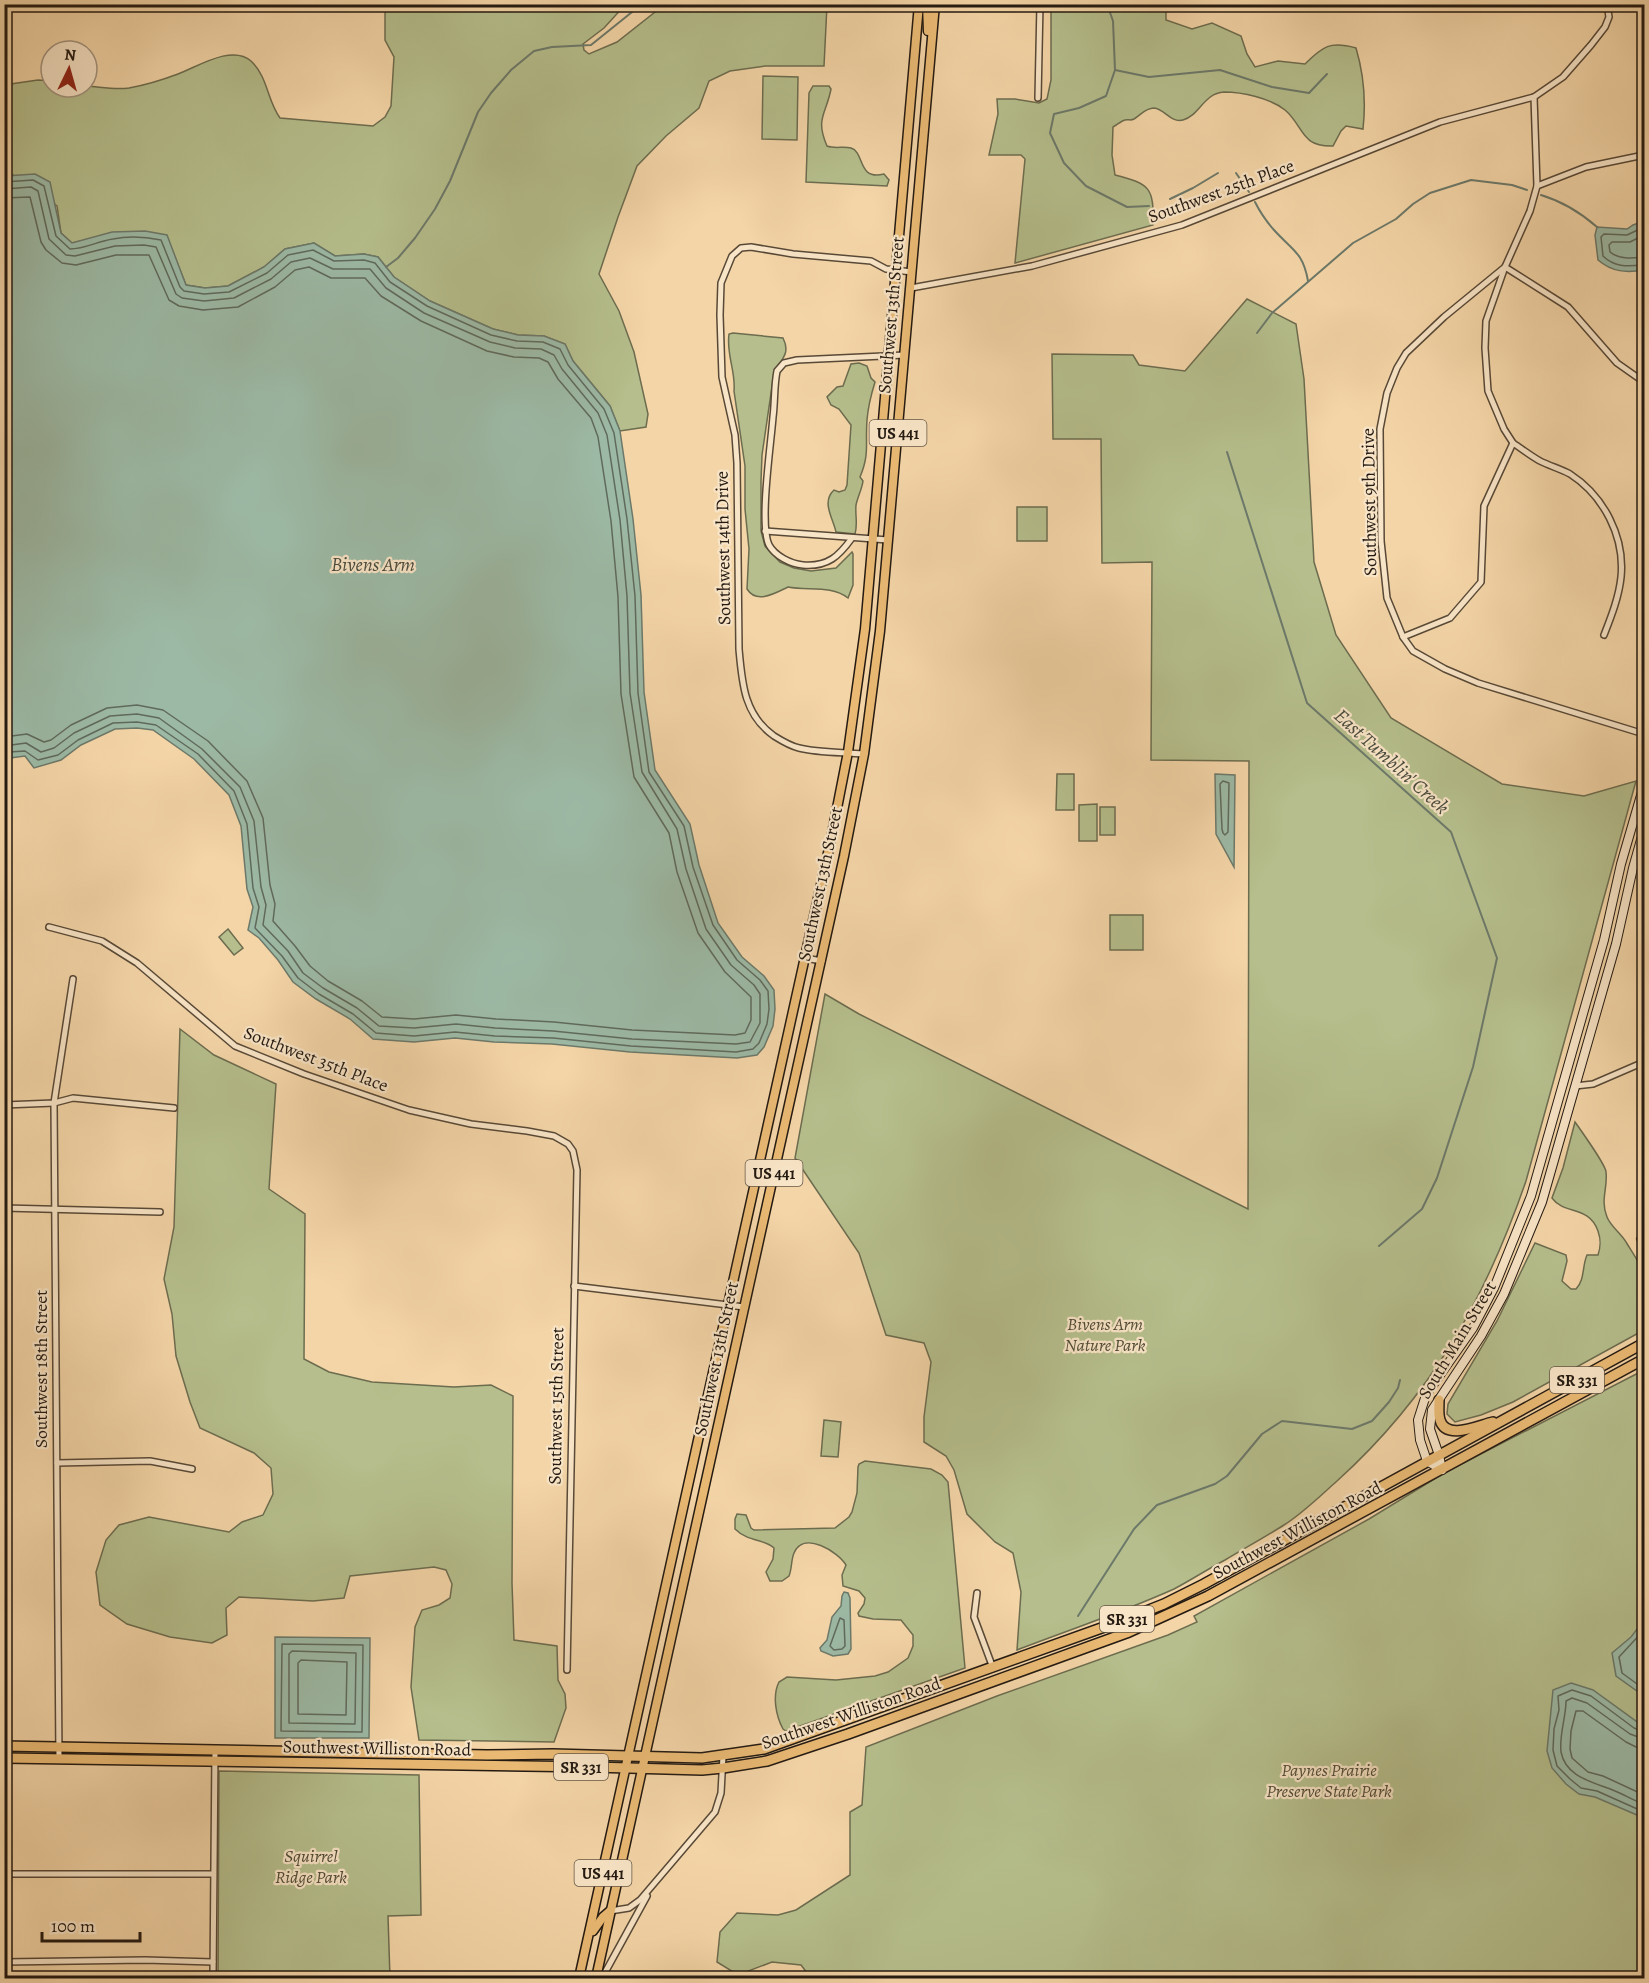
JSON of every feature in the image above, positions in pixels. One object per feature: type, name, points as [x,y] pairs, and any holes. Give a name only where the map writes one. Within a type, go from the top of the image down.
[{"type":"highway","name":"SR 331","points":[[1427,1461],[1644,1344]]},
{"type":"highway","name":"SR 331","points":[[1442,1470],[1644,1359]]},
{"type":"highway","points":[[1439,1401],[1439,1418],[1442,1424],[1453,1431],[1510,1417]]},
{"type":"highway","name":"Southwest Williston Road","points":[[4,1746],[682,1758],[723,1756],[764,1749],[1143,1613],[1194,1589],[1427,1461]]},
{"type":"highway","name":"Southwest Williston Road","points":[[4,1758],[643,1769],[723,1768],[767,1761],[1150,1624],[1208,1596],[1442,1470]]},
{"type":"highway","points":[[1070,1640],[1074,1652]]},
{"type":"highway","points":[[413,1754],[413,1765]]},
{"type":"main road","name":"Southwest 13th Street","points":[[629,1756],[805,958],[848,752],[860,673],[873,540],[919,4]]},
{"type":"main road","points":[[927,4],[928,31],[932,36]]},
{"type":"main road","name":"Southwest 13th Street","points":[[645,1756],[821,961],[864,754],[877,664],[934,4]]},
{"type":"main road","points":[[909,115],[925,116]]},
{"type":"main road","name":"South Main Street","points":[[1427,1461],[1418,1430],[1421,1407],[1426,1395],[1473,1328],[1494,1288],[1524,1217],[1604,940],[1644,785]]},
{"type":"main road","name":"South Main Street","points":[[1442,1470],[1439,1455],[1431,1438],[1432,1410],[1481,1336],[1497,1306],[1542,1202],[1616,944],[1644,829]]},
{"type":"main road","points":[[1563,1083],[1575,1086]]},
{"type":"main road","points":[[1524,1217],[1535,1220]]},
{"type":"main road","points":[[1483,1308],[1497,1306]]},
{"type":"main road","points":[[706,1405],[722,1409]]},
{"type":"main road","points":[[1427,1461],[1442,1470]]},
{"type":"main road","points":[[672,1562],[686,1569]]},
{"type":"main road","name":"US 441","points":[[579,1978],[629,1756]]},
{"type":"main road","name":"US 441","points":[[596,1978],[645,1756]]},
{"type":"main road","points":[[588,1939],[596,1924],[610,1911]]},
{"type":"main road","points":[[584,1959],[599,1963]]},
{"type":"street","points":[[1038,98],[1040,4]]},
{"type":"street","name":"Southwest 25th Place","points":[[910,288],[1032,266],[1182,225],[1440,122],[1534,96],[1563,77],[1591,45],[1605,27],[1609,17],[1607,4]]},
{"type":"street","points":[[1534,96],[1537,186],[1530,211],[1505,267],[1486,321],[1488,392],[1504,429],[1513,443],[1539,460],[1570,474],[1595,495],[1613,523],[1620,551],[1621,577],[1613,611],[1604,635]]},
{"type":"street","points":[[1537,186],[1586,167],[1644,155]]},
{"type":"street","name":"Southwest 14th Drive","points":[[864,754],[800,748],[783,742],[769,732],[756,718],[747,703],[742,679],[740,649],[737,464],[735,435],[726,404],[721,367],[720,295],[721,283],[730,260],[741,249],[751,248],[871,261],[886,269],[896,270]]},
{"type":"street","points":[[1505,267],[1568,307],[1617,363],[1644,382]]},
{"type":"street","name":"Southwest 9th Drive","points":[[1505,267],[1452,310],[1406,353],[1387,393],[1380,429],[1382,541],[1387,598],[1403,637],[1413,651],[1437,665],[1478,683],[1644,734]]},
{"type":"street","points":[[896,270],[912,272]]},
{"type":"street","points":[[852,538],[842,553],[829,562],[812,566],[797,565],[784,559],[770,546],[765,531],[766,488],[776,377],[780,366],[797,360],[904,355]]},
{"type":"street","points":[[1403,637],[1450,618],[1481,582],[1484,506],[1513,443]]},
{"type":"street","points":[[765,531],[888,540]]},
{"type":"street","name":"Southwest 35th Place","points":[[50,927],[102,941],[137,963],[235,1046],[304,1074],[409,1110],[471,1124],[536,1132],[554,1136],[568,1144]]},
{"type":"street","points":[[805,958],[821,961]]},
{"type":"street","name":"Southwest 18th Street","points":[[59,1760],[54,1103],[73,979]]},
{"type":"street","points":[[1575,1086],[1593,1084],[1644,1062]]},
{"type":"street","points":[[4,1105],[54,1103],[73,1098],[174,1108]]},
{"type":"street","name":"Southwest 15th Street","points":[[567,1671],[577,1170],[573,1151],[568,1144]]},
{"type":"street","points":[[4,1208],[160,1212]]},
{"type":"street","points":[[574,1286],[744,1307]]},
{"type":"street","points":[[57,1463],[150,1461],[192,1468]]},
{"type":"street","points":[[977,1593],[974,1617],[993,1668]]},
{"type":"street","points":[[213,1978],[215,1750]]},
{"type":"street","points":[[610,1911],[634,1905],[652,1889],[715,1812],[721,1793],[723,1756]]},
{"type":"street","points":[[4,1874],[213,1874]]},
{"type":"street","points":[[602,1978],[652,1889]]},
{"type":"street","points":[[4,1962],[213,1962]]},
{"type":"green space","points":[[385,5],[625,5],[604,28],[583,44],[584,50],[589,54],[617,42],[664,5],[827,5],[824,66],[765,66],[730,71],[709,81],[699,108],[666,136],[637,166],[599,274],[619,311],[634,352],[648,414],[646,427],[620,431],[610,406],[573,361],[565,344],[544,336],[518,335],[493,329],[430,301],[394,277],[378,257],[364,254],[335,256],[314,243],[285,249],[264,267],[228,286],[205,288],[186,285],[166,235],[90,239],[72,243],[61,233],[57,206],[13,175],[5,176],[4,85],[39,80],[39,99],[99,99],[99,87],[129,88],[148,84],[214,59],[234,55],[243,56],[257,67],[280,118],[373,126],[385,117],[391,106],[394,57],[385,40]]},
{"type":"green space","points":[[1051,5],[1166,5],[1166,20],[1192,29],[1212,23],[1241,36],[1247,54],[1255,67],[1278,61],[1305,64],[1322,49],[1333,45],[1356,48],[1364,88],[1363,129],[1346,126],[1333,146],[1314,143],[1308,139],[1291,116],[1279,106],[1256,96],[1231,92],[1211,96],[1189,118],[1183,120],[1175,120],[1158,109],[1148,109],[1134,119],[1126,120],[1113,127],[1112,155],[1115,175],[1136,181],[1148,189],[1152,202],[1153,225],[1015,263],[1025,159],[1021,155],[989,155],[998,114],[997,99],[1039,103],[1047,99],[1051,80]]},
{"type":"green space","points":[[763,76],[798,77],[797,140],[762,139]]},
{"type":"green space","points":[[813,86],[829,86],[831,89],[822,123],[827,146],[851,148],[858,155],[865,170],[875,175],[884,174],[889,180],[887,186],[806,182],[809,93]]},
{"type":"green space","name":"Bivens Arm Nature Park","points":[[1247,299],[1296,324],[1304,379],[1314,562],[1336,635],[1391,718],[1502,784],[1584,796],[1636,781],[1526,1181],[1510,1225],[1473,1306],[1427,1380],[1370,1449],[1311,1504],[1284,1525],[1174,1589],[1017,1650],[1021,1592],[1013,1553],[995,1542],[967,1514],[954,1470],[946,1456],[924,1442],[924,1417],[931,1362],[924,1343],[886,1335],[859,1253],[795,1158],[825,994],[859,1014],[1248,1209],[1249,761],[1151,760],[1152,562],[1102,563],[1101,439],[1053,439],[1052,354],[1133,355],[1139,365],[1185,371]]},
{"type":"green space","points":[[729,334],[783,338],[786,348],[774,373],[762,455],[761,531],[765,546],[780,562],[794,568],[811,571],[836,568],[852,552],[853,585],[848,598],[834,591],[788,587],[761,597],[751,594],[747,589],[749,549],[745,509],[745,466],[728,341]]},
{"type":"green space","points":[[859,363],[867,366],[875,382],[867,415],[866,455],[860,477],[863,481],[856,505],[855,534],[836,532],[829,510],[830,495],[834,490],[839,492],[845,490],[847,485],[851,425],[839,409],[831,405],[827,397],[837,387],[843,386],[851,364]]},
{"type":"green space","points":[[1017,507],[1047,507],[1047,541],[1017,541]]},
{"type":"green space","points":[[1057,774],[1074,774],[1074,810],[1056,810]]},
{"type":"green space","points":[[1097,804],[1097,841],[1079,841],[1079,805]]},
{"type":"green space","points":[[1100,807],[1115,807],[1115,835],[1100,835]]},
{"type":"green space","points":[[1110,915],[1143,915],[1143,950],[1110,950]]},
{"type":"green space","points":[[228,929],[243,948],[234,955],[219,937]]},
{"type":"green space","points":[[180,1029],[214,1055],[276,1084],[269,1189],[305,1214],[304,1359],[329,1372],[372,1382],[454,1387],[491,1385],[513,1396],[514,1640],[557,1646],[558,1680],[565,1694],[566,1708],[554,1742],[419,1740],[411,1687],[415,1627],[422,1610],[439,1605],[450,1598],[452,1584],[446,1570],[434,1567],[350,1576],[344,1598],[313,1601],[239,1597],[226,1608],[227,1635],[212,1643],[170,1637],[127,1624],[100,1605],[96,1572],[106,1540],[119,1525],[149,1517],[229,1532],[242,1522],[263,1515],[273,1494],[271,1468],[254,1453],[200,1428],[176,1356],[172,1314],[164,1279],[174,1227]]},
{"type":"green space","points":[[1575,1122],[1605,1168],[1604,1205],[1607,1217],[1639,1262],[1644,1275],[1646,1294],[1644,1330],[1513,1402],[1481,1415],[1455,1422],[1447,1414],[1448,1404],[1497,1321],[1535,1243],[1566,1255],[1567,1261],[1562,1281],[1571,1289],[1576,1289],[1581,1281],[1587,1255],[1598,1255],[1600,1240],[1594,1223],[1589,1217],[1563,1207],[1552,1198],[1563,1168]]},
{"type":"green space","name":"Paynes Prairie Preserve State Park","points":[[1644,1370],[1644,1978],[811,1978],[801,1965],[772,1962],[738,1975],[717,1962],[720,1932],[737,1913],[778,1915],[796,1910],[850,1875],[850,1812],[862,1805],[866,1747],[997,1696],[1168,1635],[1197,1622],[1194,1616],[1369,1519],[1444,1473]]},
{"type":"green space","points":[[824,1420],[841,1422],[838,1457],[821,1456]]},
{"type":"green space","points":[[865,1461],[931,1469],[942,1475],[948,1482],[965,1668],[786,1731],[781,1724],[776,1706],[779,1682],[787,1677],[836,1680],[875,1676],[888,1672],[908,1658],[913,1646],[913,1635],[901,1620],[859,1616],[858,1613],[865,1598],[859,1591],[843,1586],[842,1575],[846,1565],[829,1549],[813,1543],[799,1546],[793,1556],[789,1576],[782,1581],[770,1581],[766,1572],[773,1559],[774,1548],[740,1533],[735,1529],[735,1519],[737,1514],[746,1515],[754,1530],[835,1528],[852,1512],[857,1493],[858,1467]]},
{"type":"green space","name":"Squirrel Ridge Park","points":[[219,1771],[419,1775],[421,1915],[388,1916],[390,1978],[218,1978]]},
{"type":"water","name":"Bivens Arm","points":[[35,174],[50,182],[61,233],[72,243],[112,232],[145,231],[167,235],[186,285],[205,288],[228,286],[264,267],[285,249],[314,243],[335,256],[364,254],[378,257],[394,277],[430,301],[493,329],[518,335],[544,336],[565,344],[573,361],[610,406],[620,431],[641,595],[644,692],[655,770],[690,824],[699,865],[718,923],[742,957],[764,976],[774,990],[773,1026],[764,1047],[757,1055],[737,1058],[630,1052],[455,1038],[414,1042],[373,1039],[350,1019],[293,982],[259,938],[248,930],[253,907],[247,889],[241,826],[229,795],[194,759],[153,730],[115,729],[81,745],[61,760],[34,768],[25,756],[10,758],[5,773],[5,176]]},
{"type":"water","points":[[1644,221],[1644,270],[1620,271],[1598,260],[1595,235],[1597,227],[1627,229]]},
{"type":"water","points":[[1215,774],[1235,775],[1234,867],[1216,834]]},
{"type":"water","points":[[844,1592],[848,1593],[850,1598],[851,1649],[848,1654],[833,1656],[821,1651],[820,1648],[827,1640],[832,1617],[841,1606]]},
{"type":"water","points":[[1644,1620],[1644,1696],[1616,1676],[1612,1653],[1631,1637]]},
{"type":"water","points":[[275,1637],[370,1638],[369,1738],[275,1738]]},
{"type":"water","points":[[1571,1683],[1593,1690],[1644,1727],[1644,1818],[1595,1797],[1579,1794],[1566,1784],[1552,1768],[1547,1751],[1553,1690]]},
{"type":"waterway","points":[[386,267],[398,258],[415,238],[435,209],[450,181],[478,112],[511,70],[534,51],[552,47],[591,45],[642,4]]},
{"type":"waterway","points":[[1107,4],[1113,21],[1115,70],[1106,96],[1079,108],[1054,114],[1050,133],[1064,163],[1086,186],[1127,207],[1149,206]]},
{"type":"waterway","points":[[1115,70],[1149,77],[1220,70],[1272,87],[1309,93],[1327,74]]},
{"type":"waterway","points":[[1170,199],[1218,173]]},
{"type":"waterway","points":[[1236,173],[1249,192]]},
{"type":"waterway","points":[[1257,333],[1272,313],[1353,243],[1396,219],[1430,193],[1471,180],[1512,185],[1527,190]]},
{"type":"waterway","points":[[1541,195],[1570,208],[1597,227]]},
{"type":"waterway","points":[[1255,202],[1271,227],[1300,257],[1308,281]]},
{"type":"waterway","name":"East Tumblin' Creek","points":[[1227,452],[1307,703],[1451,832],[1497,958],[1473,1067],[1437,1178],[1422,1209],[1379,1246]]},
{"type":"waterway","name":"East Tumblin' Creek","points":[[1078,1616],[1134,1529],[1157,1505],[1215,1484],[1227,1476],[1262,1434],[1282,1421],[1352,1429],[1372,1421],[1389,1402],[1400,1380]]}]
